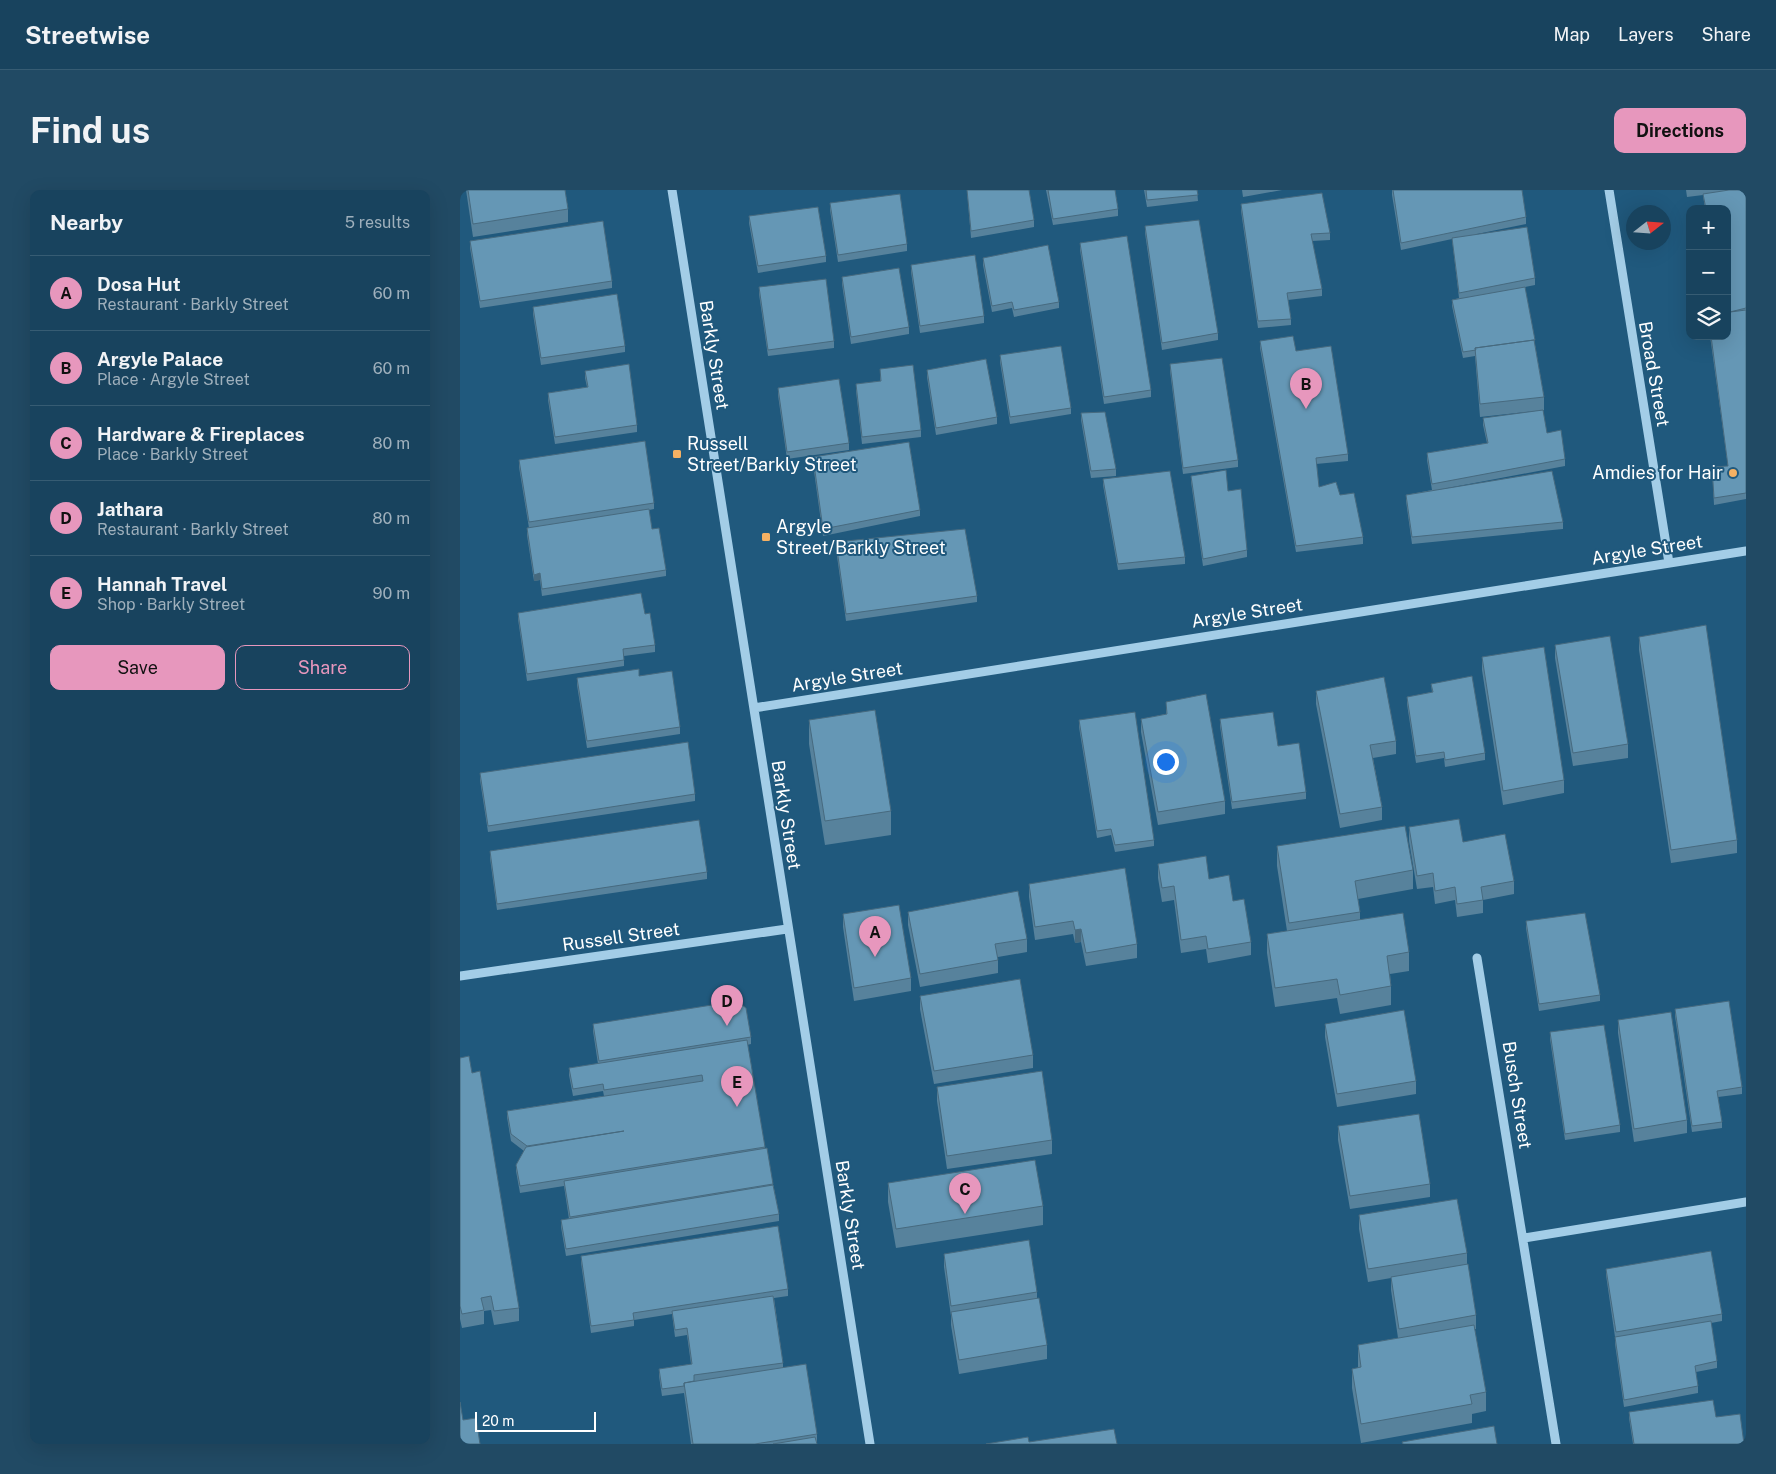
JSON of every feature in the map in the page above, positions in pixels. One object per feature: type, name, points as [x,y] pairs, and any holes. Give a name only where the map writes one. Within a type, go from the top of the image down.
[{"type":"street","name":"Barkly Street","points":[[672,190],[787,929],[870,1444]]},
{"type":"street","name":"Broad Street","points":[[1609,190],[1669,563]]},
{"type":"street","name":"Argyle Street","points":[[754,708],[1746,551]]},
{"type":"street","name":"Russell Street","points":[[460,976],[787,929]]},
{"type":"street","name":"Busch Street","points":[[1477,958],[1556,1444]]},
{"type":"street","points":[[1524,1238],[1746,1202]]},
{"type":"building","points":[[468,190],[565,190],[568,209],[473,224]]},
{"type":"building","points":[[967,190],[1029,190],[1034,220],[971,231]]},
{"type":"building","points":[[1048,190],[1115,190],[1118,209],[1053,219]]},
{"type":"building","points":[[1146,190],[1197,190],[1198,195],[1147,200]]},
{"type":"building","points":[[1393,190],[1522,190],[1526,217],[1401,243]]},
{"type":"building","points":[[1729,190],[1746,190],[1746,308],[1731,312],[1731,205],[1705,205],[1703,194]]},
{"type":"building","points":[[1322,193],[1330,233],[1311,234],[1322,289],[1287,293],[1291,319],[1258,321],[1241,204]]},
{"type":"building","points":[[900,194],[907,244],[838,255],[830,203]]},
{"type":"building","points":[[818,207],[826,256],[758,266],[749,216]]},
{"type":"building","points":[[1199,220],[1218,333],[1162,343],[1145,226]]},
{"type":"building","points":[[603,221],[612,281],[480,301],[470,241]]},
{"type":"building","points":[[1527,227],[1535,278],[1459,293],[1452,238]]},
{"type":"building","points":[[1127,236],[1151,390],[1104,397],[1080,243]]},
{"type":"building","points":[[1048,245],[1059,302],[1014,310],[1012,302],[992,306],[983,258]]},
{"type":"building","points":[[975,255],[984,316],[920,326],[911,265]]},
{"type":"building","points":[[899,268],[909,327],[851,337],[842,277]]},
{"type":"building","points":[[826,279],[834,341],[768,350],[759,287]]},
{"type":"building","points":[[1525,287],[1535,340],[1475,348],[1476,350],[1463,352],[1452,300]]},
{"type":"building","points":[[617,294],[625,346],[541,358],[533,307]]},
{"type":"building","points":[[1746,310],[1746,493],[1714,498],[1712,467],[1728,466],[1712,340],[1731,340],[1731,312]]},
{"type":"building","points":[[1293,336],[1296,351],[1331,346],[1348,454],[1316,458],[1319,487],[1336,482],[1340,495],[1354,493],[1363,537],[1296,546],[1260,341]]},
{"type":"building","points":[[1534,340],[1544,397],[1480,404],[1475,348]]},
{"type":"building","points":[[1061,346],[1071,408],[1010,417],[1000,355]]},
{"type":"building","points":[[1222,358],[1238,460],[1183,468],[1170,364]]},
{"type":"building","points":[[986,359],[997,417],[936,428],[927,370]]},
{"type":"building","points":[[629,364],[637,425],[555,437],[548,393],[588,387],[585,371]]},
{"type":"building","points":[[913,365],[921,430],[862,437],[856,384],[881,381],[880,369]]},
{"type":"building","points":[[839,379],[849,443],[787,452],[778,388]]},
{"type":"building","points":[[1543,410],[1547,433],[1561,430],[1565,459],[1432,484],[1427,453],[1488,443],[1483,418]]},
{"type":"building","points":[[1105,412],[1116,469],[1091,471],[1081,413]]},
{"type":"building","points":[[645,441],[654,503],[529,522],[519,460]]},
{"type":"building","points":[[909,442],[920,510],[823,529],[813,457]]},
{"type":"building","points":[[1226,470],[1228,491],[1241,489],[1247,550],[1203,559],[1191,476]]},
{"type":"building","points":[[1170,471],[1185,557],[1118,564],[1103,479]]},
{"type":"building","points":[[1552,471],[1563,522],[1412,537],[1406,495]]},
{"type":"building","points":[[649,509],[652,529],[659,528],[666,570],[542,589],[540,573],[534,575],[527,528]]},
{"type":"building","points":[[965,529],[977,596],[846,614],[836,542]]},
{"type":"building","points":[[641,593],[645,614],[650,613],[655,645],[623,649],[624,660],[527,674],[518,613]]},
{"type":"building","points":[[1706,625],[1737,840],[1671,850],[1639,637]]},
{"type":"building","points":[[1610,636],[1628,744],[1573,753],[1555,645]]},
{"type":"building","points":[[1544,647],[1564,780],[1503,791],[1482,657]]},
{"type":"building","points":[[639,669],[639,676],[672,671],[680,727],[587,741],[577,678]]},
{"type":"building","points":[[1472,676],[1485,753],[1445,760],[1444,752],[1416,756],[1407,697],[1433,692],[1431,684]]},
{"type":"building","points":[[1384,677],[1396,741],[1370,745],[1382,807],[1340,814],[1316,691]]},
{"type":"building","points":[[1206,694],[1225,801],[1158,812],[1141,719],[1167,714],[1166,702]]},
{"type":"building","points":[[875,710],[891,811],[825,821],[809,720]]},
{"type":"building","points":[[1135,712],[1154,840],[1115,845],[1111,829],[1097,831],[1079,720]]},
{"type":"building","points":[[1273,712],[1278,746],[1299,743],[1306,792],[1232,802],[1220,719]]},
{"type":"building","points":[[688,742],[695,794],[488,826],[480,773]]},
{"type":"building","points":[[1459,819],[1463,842],[1505,834],[1514,881],[1481,887],[1483,900],[1457,904],[1455,887],[1435,891],[1433,873],[1417,876],[1409,827]]},
{"type":"building","points":[[699,820],[707,872],[497,904],[490,851]]},
{"type":"building","points":[[1405,826],[1413,870],[1355,881],[1360,912],[1289,923],[1277,846]]},
{"type":"building","points":[[1206,856],[1209,879],[1229,875],[1233,901],[1244,899],[1251,942],[1208,949],[1206,936],[1181,940],[1174,886],[1162,888],[1158,864]]},
{"type":"building","points":[[1125,868],[1137,944],[1086,953],[1081,929],[1075,930],[1073,921],[1035,927],[1029,884]]},
{"type":"building","points":[[1018,891],[1027,939],[995,944],[998,960],[920,974],[908,912]]},
{"type":"building","points":[[899,905],[911,978],[854,988],[843,914]]},
{"type":"building","points":[[1403,913],[1409,952],[1387,956],[1391,986],[1340,995],[1337,979],[1275,988],[1267,934]]},
{"type":"building","points":[[1585,913],[1600,995],[1539,1004],[1526,921]]},
{"type":"building","points":[[1020,979],[1033,1055],[934,1071],[920,996]]},
{"type":"building","points":[[737,1001],[746,1008],[751,1037],[599,1061],[593,1024]]},
{"type":"building","points":[[1729,1001],[1742,1087],[1717,1091],[1722,1122],[1692,1126],[1675,1009]]},
{"type":"building","points":[[1404,1010],[1416,1081],[1337,1094],[1325,1024]]},
{"type":"building","points":[[1671,1012],[1687,1120],[1634,1129],[1618,1020]]},
{"type":"building","points":[[1604,1025],[1620,1125],[1565,1134],[1550,1032]]},
{"type":"building","points":[[747,1040],[765,1147],[520,1186],[516,1165],[526,1147],[624,1131],[527,1146],[511,1134],[507,1111],[703,1081],[702,1075],[604,1090],[603,1084],[573,1089],[569,1068]]},
{"type":"building","points":[[469,1056],[472,1073],[480,1071],[519,1308],[494,1311],[491,1296],[481,1298],[484,1310],[462,1314],[460,1306],[460,1058]]},
{"type":"building","points":[[1042,1071],[1052,1140],[947,1156],[937,1087]]},
{"type":"building","points":[[1419,1114],[1430,1184],[1350,1196],[1338,1126]]},
{"type":"building","points":[[767,1148],[773,1184],[570,1217],[564,1181]]},
{"type":"building","points":[[1035,1160],[1043,1206],[896,1229],[888,1183]]},
{"type":"building","points":[[773,1185],[779,1214],[566,1249],[561,1220]]},
{"type":"building","points":[[1457,1199],[1467,1253],[1368,1269],[1359,1215]]},
{"type":"building","points":[[778,1226],[788,1289],[633,1313],[634,1320],[591,1326],[581,1256]]},
{"type":"building","points":[[1029,1240],[1037,1292],[951,1306],[944,1254]]},
{"type":"building","points":[[1711,1251],[1722,1314],[1616,1332],[1606,1269]]},
{"type":"building","points":[[1468,1264],[1476,1315],[1399,1329],[1391,1277]]},
{"type":"building","points":[[773,1296],[783,1363],[694,1375],[694,1381],[684,1383],[684,1386],[662,1389],[659,1369],[692,1364],[687,1328],[675,1330],[672,1311]]},
{"type":"building","points":[[1039,1298],[1047,1345],[959,1360],[951,1312]]},
{"type":"building","points":[[1711,1321],[1717,1361],[1695,1366],[1698,1386],[1624,1400],[1615,1337]]},
{"type":"building","points":[[1474,1325],[1486,1392],[1470,1395],[1472,1404],[1361,1424],[1352,1369],[1361,1367],[1358,1345]]},
{"type":"building","points":[[806,1364],[817,1434],[755,1444],[693,1444],[684,1383]]},
{"type":"building","points":[[1713,1400],[1716,1417],[1740,1414],[1744,1444],[1634,1444],[1629,1412]]},
{"type":"building","points":[[460,1402],[463,1420],[476,1418],[480,1444],[460,1444]]},
{"type":"building","points":[[1494,1426],[1497,1444],[1403,1444],[1402,1442]]},
{"type":"building","points":[[1114,1429],[1117,1444],[986,1444],[1028,1437],[1029,1442]]},
{"type":"building","points":[[815,1437],[817,1444],[773,1444]]},
{"type":"place","name":"Argyle Palace","points":[[1306,409]]},
{"type":"place","name":"Russell Street/Barkly Street","points":[[677,454]]},
{"type":"place","name":"Amdies for Hair","points":[[1733,473]]},
{"type":"place","name":"Argyle Street/Barkly Street","points":[[766,537]]},
{"type":"place","name":"Dosa Hut","points":[[875,957]]},
{"type":"place","name":"Jathara","points":[[727,1026]]},
{"type":"place","name":"Hannah Travel","points":[[737,1107]]},
{"type":"place","name":"Hardware & Fireplaces","points":[[965,1214]]}]
